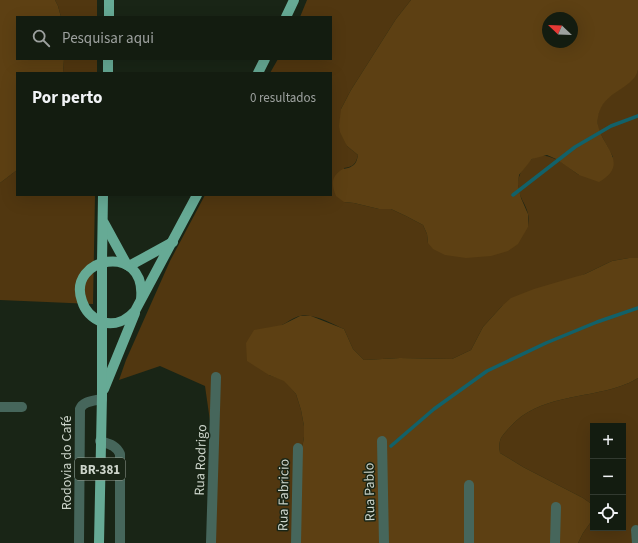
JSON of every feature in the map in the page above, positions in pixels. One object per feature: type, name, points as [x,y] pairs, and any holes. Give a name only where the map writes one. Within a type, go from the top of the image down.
[{"type":"main road","points":[[109,0],[109,16]]},
{"type":"main road","points":[[286,16],[294,0]]},
{"type":"main road","points":[[108,60],[108,72]]},
{"type":"main road","points":[[259,72],[265,60]]},
{"type":"main road","points":[[102,262],[103,196]]},
{"type":"main road","points":[[102,397],[141,299],[196,196]]},
{"type":"main road","points":[[103,221],[111,238],[128,265],[140,280],[142,289],[141,299]]},
{"type":"main road","points":[[136,311],[128,318],[119,322],[110,323],[103,322],[91,316],[84,307],[80,297],[80,286],[84,276],[92,267],[102,262],[114,261],[128,265],[173,242]]},
{"type":"main road","name":"BR-381","points":[[99,543],[103,322],[102,262]]},
{"type":"street","name":"Rua Rodrigo","points":[[211,543],[216,378]]},
{"type":"street","name":"Rodovia do Café","points":[[79,543],[80,409],[85,403],[102,397]]},
{"type":"street","points":[[0,407],[22,407]]},
{"type":"street","points":[[100,441],[113,446],[120,454],[120,543]]},
{"type":"street","name":"Rua Pablo","points":[[382,441],[384,543]]},
{"type":"street","name":"Rua Fabricio","points":[[296,543],[298,448]]},
{"type":"street","points":[[469,485],[469,543]]},
{"type":"street","points":[[555,543],[556,506]]},
{"type":"street","points":[[636,530],[637,543]]},
{"type":"shaded area","points":[[0,0],[55,0],[61,16],[16,16],[16,60],[64,60],[63,72],[16,72],[16,171],[0,183]]},
{"type":"shaded area","points":[[55,0],[97,0],[97,16],[61,16]]},
{"type":"shaded area","points":[[307,0],[411,0],[396,19],[351,90],[341,109],[347,146],[358,155],[354,164],[350,167],[344,168],[344,202],[379,209],[391,209],[406,216],[423,225],[427,234],[428,243],[528,227],[528,214],[519,193],[518,182],[519,176],[526,165],[539,156],[546,156],[560,161],[579,175],[613,157],[598,129],[597,118],[600,108],[606,99],[632,80],[638,70],[638,258],[612,261],[585,274],[502,306],[483,327],[471,350],[452,359],[400,358],[364,360],[353,349],[344,329],[317,317],[305,315],[300,316],[282,325],[269,375],[284,380],[296,394],[304,426],[304,437],[298,473],[298,543],[211,543],[211,428],[205,386],[160,366],[119,380],[126,360],[170,261],[204,196],[332,196],[332,72],[271,72],[277,60],[332,60],[332,16],[300,16]]},
{"type":"shaded area","points":[[411,0],[638,0],[638,70],[635,77],[630,82],[606,101],[601,108],[598,117],[598,126],[613,159],[613,167],[609,174],[599,182],[579,175],[556,159],[547,155],[532,159],[519,175],[518,186],[521,198],[528,214],[528,227],[518,244],[508,251],[491,256],[466,258],[445,255],[433,249],[428,243],[427,234],[423,225],[391,209],[379,209],[344,202],[336,196],[333,188],[334,177],[343,169],[354,164],[358,155],[347,146],[340,132],[339,126],[341,109],[351,90],[396,19]]},
{"type":"shaded area","points":[[64,60],[97,60],[97,72],[63,72]]},
{"type":"shaded area","points":[[16,171],[16,196],[95,196],[93,304],[0,300],[0,183]]},
{"type":"shaded area","points":[[638,258],[638,378],[621,386],[562,399],[534,409],[521,417],[510,427],[502,436],[499,444],[500,453],[590,503],[590,523],[578,543],[298,543],[298,473],[304,437],[304,426],[301,410],[296,394],[284,381],[269,375],[247,361],[246,343],[254,330],[282,325],[300,316],[311,316],[344,329],[353,349],[364,360],[400,358],[452,359],[471,350],[483,327],[511,298],[534,289],[585,274],[612,261]]},
{"type":"shaded area","points":[[638,378],[638,543],[578,543],[590,523],[590,531],[626,531],[626,423],[590,423],[590,503],[500,453],[499,444],[504,433],[510,427],[521,417],[534,409],[562,399],[607,390]]},
{"type":"waterway","points":[[513,195],[575,147],[611,126],[638,116]]},
{"type":"waterway","points":[[391,446],[434,409],[487,371],[546,343],[597,322],[638,308]]}]
